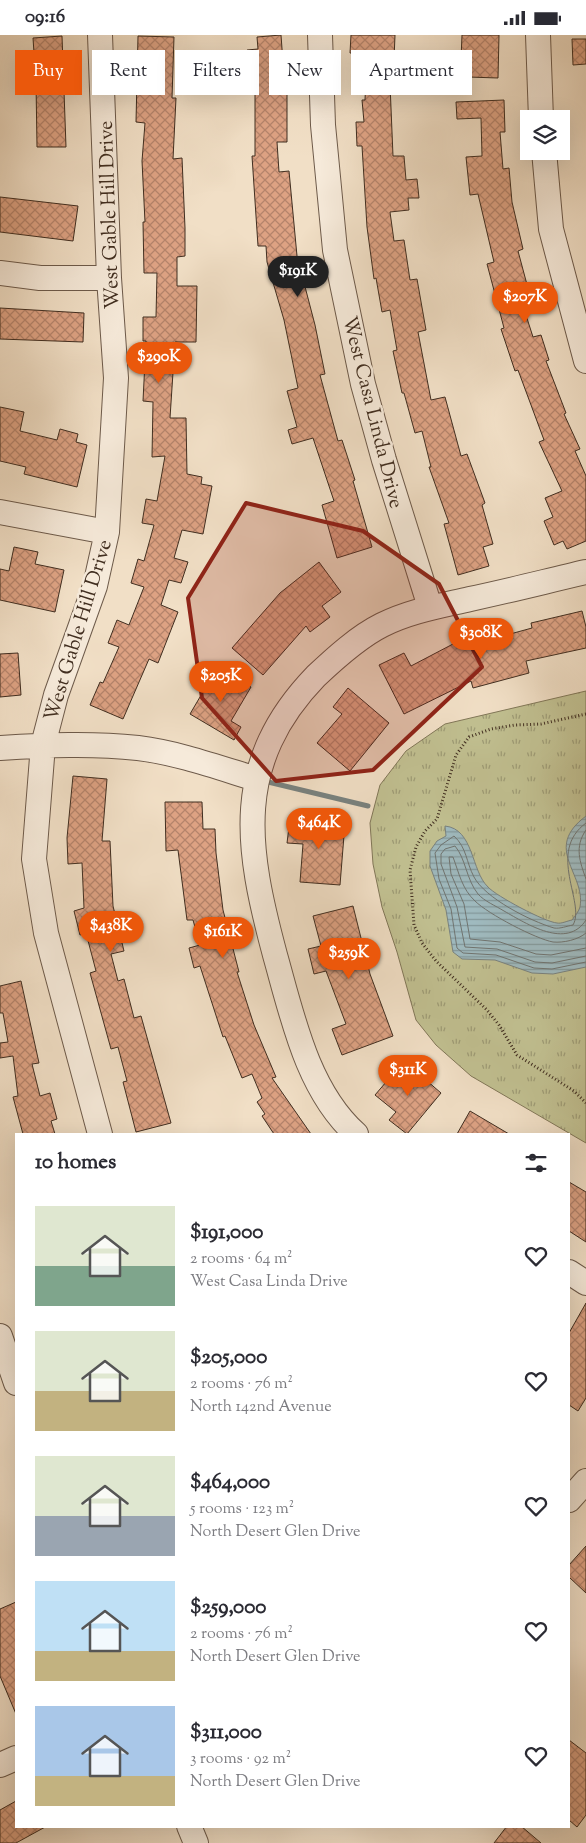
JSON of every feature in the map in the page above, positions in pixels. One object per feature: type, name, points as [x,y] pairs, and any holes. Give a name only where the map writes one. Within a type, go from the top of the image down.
[{"type":"street","name":"West Gable Hill Drive","points":[[100,35],[109,278],[116,378],[114,449],[108,532],[95,585],[56,695],[42,745],[34,859],[46,933],[100,1133]]},
{"type":"street","name":"West Casa Linda Drive","points":[[320,35],[323,125],[336,250],[363,384],[389,477],[430,607]]},
{"type":"street","points":[[538,35],[541,110]]},
{"type":"street","points":[[545,160],[551,229],[586,361]]},
{"type":"street","points":[[0,273],[40,278],[109,278]]},
{"type":"street","points":[[0,512],[108,532]]},
{"type":"street","points":[[355,1133],[322,1092],[292,1015],[264,914],[253,864],[252,813],[256,779],[280,720],[303,690],[332,661],[381,625],[430,607],[586,573]]},
{"type":"street","points":[[0,748],[89,744],[138,748],[177,756],[256,779]]},
{"type":"street","points":[[570,1273],[586,1283]]},
{"type":"street","points":[[0,1336],[15,1380]]},
{"type":"street","points":[[570,1499],[586,1481]]},
{"type":"street","points":[[0,1764],[15,1758]]},
{"type":"street","points":[[190,1828],[196,1843]]},
{"type":"path","points":[[586,714],[541,724],[491,729],[469,737],[456,755],[437,819],[426,831],[416,847],[410,870],[414,925],[422,943],[436,961],[487,1010],[499,1025],[517,1055],[574,1091],[586,1103]]},
{"type":"highlighted area","points":[[246,503],[363,531],[439,584],[482,667],[373,770],[276,781],[202,698],[188,598]]},
{"type":"green space","points":[[586,691],[586,1143],[471,1076],[436,1045],[416,1020],[382,907],[373,864],[370,823],[380,785],[406,751],[445,724]]},
{"type":"water","points":[[586,816],[586,967],[553,974],[532,973],[495,960],[462,959],[453,952],[446,910],[430,866],[430,851],[437,841],[446,836],[445,826],[454,829],[467,842],[482,880],[488,887],[532,914],[551,922],[560,923],[572,920],[580,907],[580,895],[566,850],[567,839],[573,828]]},
{"type":"building","points":[[281,35],[282,50],[269,50],[269,95],[287,95],[287,142],[277,142],[279,172],[289,171],[297,256],[315,325],[325,374],[320,375],[338,441],[342,440],[355,480],[353,481],[372,547],[337,558],[322,505],[334,501],[313,438],[292,444],[288,430],[297,427],[287,391],[298,388],[284,320],[267,262],[266,246],[258,246],[252,156],[255,156],[255,95],[259,95],[259,50],[247,50],[258,49],[257,37]]},
{"type":"building","points":[[351,35],[395,35],[394,50],[351,50],[350,53]]},
{"type":"building","points":[[462,35],[499,35],[498,78],[472,77],[472,50],[461,50]]},
{"type":"building","points":[[62,36],[63,50],[34,50],[33,38]]},
{"type":"building","points":[[138,36],[174,37],[172,98],[176,98],[173,159],[182,158],[185,228],[185,256],[177,257],[177,286],[197,286],[196,342],[175,342],[170,418],[186,418],[187,474],[202,477],[201,484],[212,486],[203,534],[182,530],[174,558],[188,562],[181,583],[169,580],[161,605],[178,612],[158,663],[149,659],[123,719],[90,705],[100,682],[103,683],[119,647],[108,643],[117,620],[129,625],[144,587],[131,583],[138,559],[144,561],[154,525],[142,523],[146,499],[157,501],[165,456],[152,457],[153,402],[143,401],[146,341],[143,341],[143,317],[156,317],[157,273],[144,273],[143,222],[145,222],[142,161],[145,123],[136,122],[137,95],[165,95],[165,50],[138,50]]},
{"type":"building","points":[[572,39],[586,39],[586,64],[573,65]]},
{"type":"building","points":[[36,95],[64,95],[66,147],[37,147]]},
{"type":"building","points":[[365,95],[390,95],[393,156],[404,156],[406,180],[417,179],[419,198],[408,198],[409,210],[390,212],[394,241],[404,240],[410,280],[417,279],[426,330],[418,332],[431,400],[445,397],[461,456],[467,454],[485,503],[482,505],[493,544],[483,547],[489,566],[458,575],[444,524],[449,523],[429,467],[431,467],[422,431],[415,433],[404,393],[402,393],[393,351],[397,350],[390,310],[382,312],[376,278],[374,279],[367,227],[362,146],[357,146],[356,122],[364,122],[362,100],[365,100]]},
{"type":"building","points":[[504,100],[505,132],[500,132],[503,169],[509,168],[512,202],[523,249],[518,251],[533,307],[524,309],[533,337],[541,335],[549,360],[546,361],[566,413],[564,414],[580,449],[575,451],[586,476],[586,541],[567,549],[563,541],[554,545],[544,521],[553,517],[545,498],[562,491],[539,442],[544,440],[518,370],[515,371],[501,329],[504,328],[487,264],[494,262],[478,194],[470,195],[466,157],[482,156],[481,118],[457,119],[456,102]]},
{"type":"building","points":[[0,197],[78,206],[73,241],[0,232]]},
{"type":"building","points":[[0,308],[84,313],[83,342],[0,339]]},
{"type":"building","points":[[0,407],[24,412],[20,431],[57,440],[60,429],[78,434],[76,442],[87,445],[77,487],[24,474],[26,467],[0,461]]},
{"type":"building","points":[[14,547],[38,552],[35,564],[64,570],[55,612],[0,600],[0,569],[9,571]]},
{"type":"building","points":[[319,562],[341,592],[322,606],[330,617],[310,632],[306,626],[263,675],[232,648],[280,593]]},
{"type":"building","points":[[582,611],[586,627],[586,648],[526,661],[529,673],[473,688],[471,681],[404,714],[379,665],[404,653],[411,666],[453,644],[451,637],[478,630],[481,642],[532,628],[531,623]]},
{"type":"building","points":[[18,653],[21,695],[0,697],[0,654]]},
{"type":"building","points":[[217,668],[251,687],[231,721],[241,727],[234,740],[190,714]]},
{"type":"building","points":[[348,688],[389,723],[350,771],[317,743],[342,714],[333,707]]},
{"type":"building","points":[[73,776],[107,779],[102,841],[110,841],[113,906],[124,951],[111,954],[118,981],[124,979],[134,1018],[141,1016],[171,1123],[136,1132],[123,1082],[127,1081],[118,1047],[111,1049],[90,973],[96,971],[86,933],[80,935],[74,911],[84,908],[82,863],[68,864],[67,838]]},
{"type":"building","points":[[165,802],[202,802],[203,829],[215,829],[223,910],[239,972],[237,972],[254,1025],[276,1077],[272,1078],[310,1133],[273,1133],[262,1116],[265,1114],[257,1102],[262,1098],[252,1074],[242,1078],[225,1036],[223,1037],[200,966],[194,968],[189,948],[200,945],[193,920],[187,920],[178,850],[166,851]]},
{"type":"building","points":[[290,819],[345,823],[340,885],[300,882],[303,844],[287,843]]},
{"type":"building","points":[[353,906],[370,974],[393,1036],[342,1055],[332,1029],[346,1024],[326,971],[314,974],[308,949],[321,946],[313,916]]},
{"type":"building","points":[[21,981],[39,1063],[32,1064],[40,1096],[50,1093],[57,1119],[51,1121],[55,1133],[23,1133],[13,1097],[18,1096],[13,1056],[0,1058],[0,1043],[8,1042],[3,1013],[0,1013],[0,986]]},
{"type":"building","points":[[404,1061],[441,1093],[408,1133],[389,1120],[396,1112],[375,1095]]},
{"type":"building","points":[[470,1111],[507,1133],[458,1133]]},
{"type":"building","points":[[570,1183],[586,1192],[586,1242],[570,1232]]},
{"type":"building","points":[[586,1303],[586,1398],[578,1411],[570,1406],[570,1331]]},
{"type":"building","points":[[586,1546],[586,1593],[570,1578],[570,1564]]},
{"type":"building","points":[[15,1602],[15,1712],[0,1676],[0,1609]]},
{"type":"building","points":[[570,1741],[586,1753],[586,1815],[577,1827],[570,1821]]},
{"type":"building","points":[[15,1802],[15,1828],[43,1828],[16,1843],[0,1843],[0,1810]]},
{"type":"building","points":[[505,1828],[523,1828],[541,1843],[494,1843]]},
{"type":"waterway","points":[[264,781],[368,806]]}]
